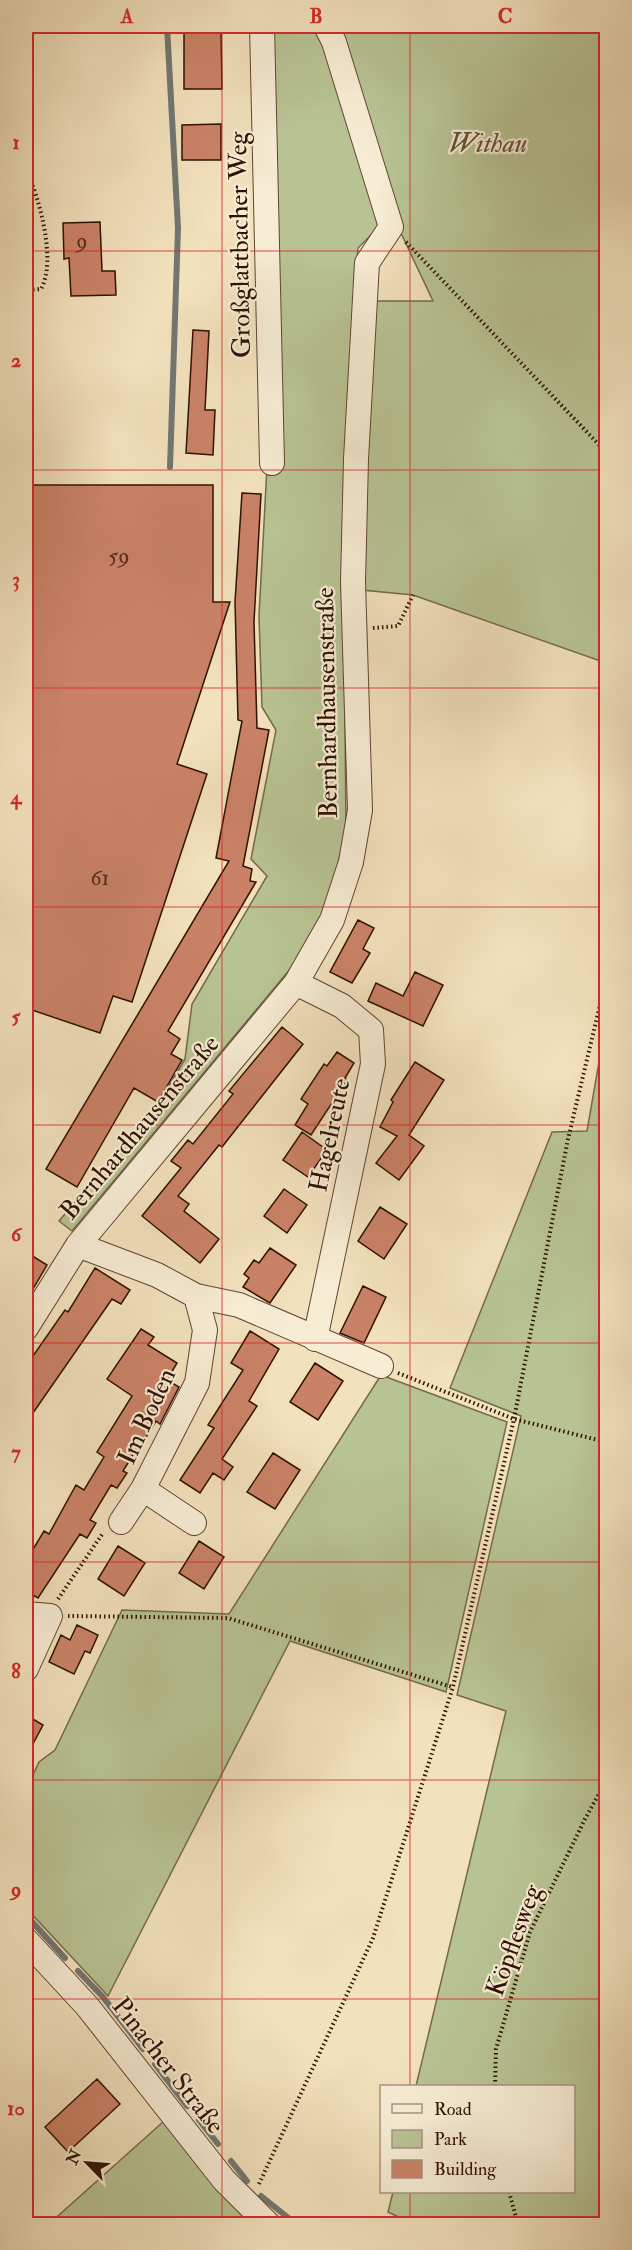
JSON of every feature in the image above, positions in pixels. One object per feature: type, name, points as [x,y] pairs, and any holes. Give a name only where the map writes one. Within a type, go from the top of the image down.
[{"type":"street","name":"Großglattbacher Weg","points":[[262,26],[272,463]]},
{"type":"street","points":[[326,26],[334,42],[392,227]]},
{"type":"street","name":"Bernhardhausenstraße","points":[[26,1328],[78,1245],[296,984],[332,920],[351,862],[360,810],[353,582],[356,448],[366,263],[392,227]]},
{"type":"street","name":"Hagelreute","points":[[296,984],[342,1006],[371,1030],[373,1064],[315,1339]]},
{"type":"street","points":[[78,1245],[157,1275],[196,1296],[239,1305],[381,1366]]},
{"type":"street","name":"Im Boden","points":[[121,1522],[143,1489],[197,1383],[205,1329],[196,1296]]},
{"type":"street","name":"Im Boden","points":[[143,1489],[194,1523]]},
{"type":"street","points":[[26,1614],[50,1616],[26,1669]]},
{"type":"street","name":"Pinacher Straße","points":[[26,1940],[87,2006],[224,2180],[268,2224]]},
{"type":"path","points":[[26,169],[36,192],[46,250],[47,278],[41,289],[26,290]]},
{"type":"path","points":[[392,227],[606,452]]},
{"type":"path","points":[[386,629],[398,626],[413,595]]},
{"type":"path","points":[[266,2172],[373,1938],[453,1687],[514,1419],[568,1138],[606,980]]},
{"type":"path","points":[[381,1366],[514,1419],[606,1442]]},
{"type":"path","points":[[121,1522],[106,1527],[57,1601],[50,1616],[228,1618],[453,1687]]},
{"type":"path","name":"Köpflesweg","points":[[495,2085],[496,2049],[530,1932],[606,1781]]},
{"type":"path","points":[[508,2193],[519,2224]]},
{"type":"green space","name":"Withau","points":[[271,26],[606,26],[606,663],[413,595],[362,590],[373,301],[433,301],[392,214],[358,248],[354,304],[344,608],[346,832],[323,922],[296,962],[72,1231],[59,1221],[158,1104],[185,1059],[192,1004],[267,876],[251,859],[276,730],[262,707],[259,616],[267,467]]},
{"type":"green space","points":[[606,1022],[606,2224],[413,2224],[388,2212],[393,2193],[575,2193],[575,2085],[416,2085],[506,1711],[457,1695],[521,1416],[450,1388],[552,1132],[587,1131]]},
{"type":"green space","points":[[381,1375],[507,1422],[446,1692],[290,1641],[108,1996],[26,1908],[26,1790],[39,1762],[55,1750],[122,1610],[229,1614]]},
{"type":"green space","points":[[164,2121],[252,2224],[49,2224]]},
{"type":"building","points":[[184,26],[221,26],[222,89],[184,89]]},
{"type":"building","points":[[221,124],[221,160],[182,160],[182,125]]},
{"type":"building","points":[[100,222],[102,271],[115,271],[116,295],[71,296],[69,258],[64,259],[63,223]]},
{"type":"building","points":[[193,330],[209,331],[205,410],[215,410],[213,455],[186,453]]},
{"type":"building","points":[[26,485],[213,485],[213,602],[230,602],[177,764],[207,774],[132,1002],[113,996],[100,1033],[26,1008]]},
{"type":"building","points":[[242,493],[261,494],[254,622],[257,728],[269,730],[243,866],[252,869],[250,881],[256,882],[168,1031],[180,1039],[171,1054],[182,1060],[158,1102],[134,1088],[77,1187],[46,1169],[229,861],[216,858],[242,721],[238,720],[235,602]]},
{"type":"building","points":[[358,920],[374,928],[363,949],[370,953],[352,983],[330,972]]},
{"type":"building","points":[[415,972],[443,985],[423,1026],[368,1001],[376,983],[403,996]]},
{"type":"building","points":[[282,1027],[303,1044],[222,1147],[219,1145],[178,1196],[189,1204],[184,1211],[219,1239],[200,1263],[142,1216],[181,1168],[171,1161],[188,1140],[193,1144],[233,1094],[229,1091]]},
{"type":"building","points":[[337,1052],[354,1063],[345,1078],[347,1080],[311,1135],[295,1125],[308,1104],[301,1099],[324,1064],[327,1066]]},
{"type":"building","points":[[415,1062],[444,1080],[409,1135],[424,1146],[399,1180],[376,1163],[397,1136],[380,1127],[393,1102],[391,1100]]},
{"type":"building","points":[[302,1132],[327,1150],[308,1177],[283,1160]]},
{"type":"building","points":[[284,1189],[307,1205],[287,1233],[264,1216]]},
{"type":"building","points":[[380,1207],[407,1224],[384,1259],[358,1241]]},
{"type":"building","points":[[270,1248],[296,1265],[270,1303],[243,1287],[249,1278],[244,1274],[254,1260],[259,1263]]},
{"type":"building","points":[[26,1252],[47,1265],[26,1301]]},
{"type":"building","points":[[95,1268],[130,1290],[121,1304],[112,1299],[26,1423],[26,1366],[65,1310],[68,1312]]},
{"type":"building","points":[[363,1286],[386,1297],[364,1343],[340,1333]]},
{"type":"building","points":[[141,1329],[154,1337],[148,1345],[177,1363],[167,1380],[179,1387],[160,1424],[156,1421],[145,1439],[143,1438],[123,1471],[127,1473],[117,1488],[111,1485],[90,1520],[96,1523],[87,1538],[80,1534],[38,1598],[26,1591],[26,1561],[44,1531],[49,1534],[76,1485],[84,1490],[104,1457],[97,1452],[132,1396],[107,1379]]},
{"type":"building","points":[[250,1331],[279,1349],[249,1401],[257,1406],[222,1459],[233,1467],[224,1480],[213,1473],[200,1493],[180,1480],[214,1428],[208,1425],[243,1370],[231,1363]]},
{"type":"building","points":[[315,1363],[343,1381],[318,1420],[290,1402]]},
{"type":"building","points":[[273,1453],[300,1470],[275,1509],[247,1492]]},
{"type":"building","points":[[199,1541],[224,1557],[204,1589],[179,1573]]},
{"type":"building","points":[[118,1546],[145,1563],[124,1596],[98,1579]]},
{"type":"building","points":[[77,1625],[98,1635],[90,1653],[85,1651],[74,1674],[49,1662],[61,1635],[70,1640]]},
{"type":"building","points":[[26,1715],[43,1725],[26,1757]]},
{"type":"building","points":[[97,2079],[120,2104],[68,2152],[45,2127]]},
{"type":"waterway","points":[[167,26],[178,228],[170,467]]},
{"type":"waterway","points":[[26,1915],[65,1958]]},
{"type":"waterway","points":[[78,1971],[103,1997],[143,2049]]},
{"type":"waterway","points":[[155,2064],[187,2106]]},
{"type":"waterway","points":[[199,2120],[218,2144]]},
{"type":"waterway","points":[[231,2161],[247,2181]]},
{"type":"waterway","points":[[261,2196],[296,2224]]}]
